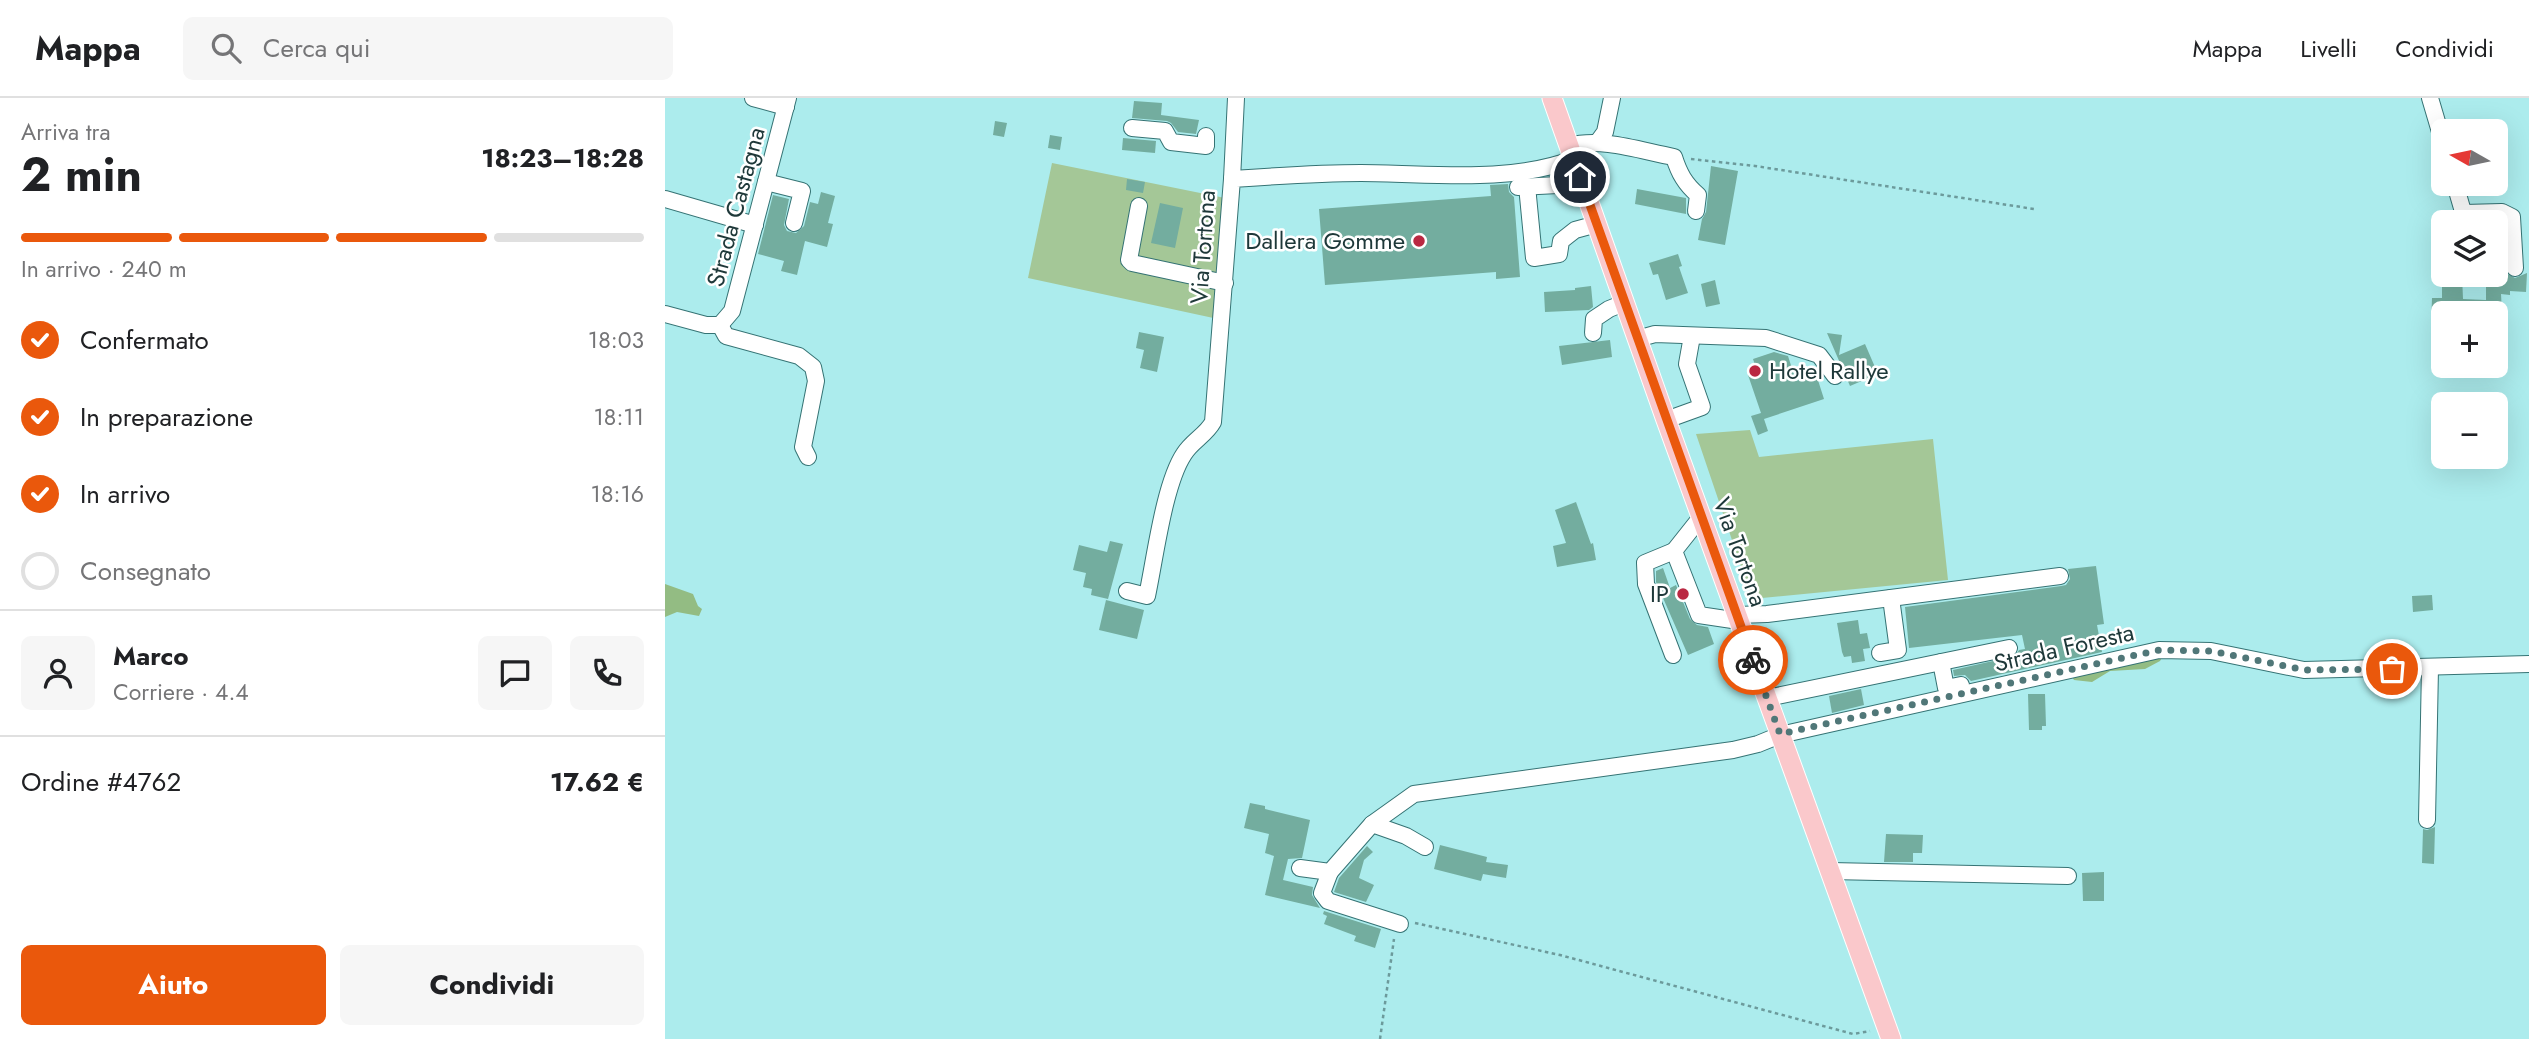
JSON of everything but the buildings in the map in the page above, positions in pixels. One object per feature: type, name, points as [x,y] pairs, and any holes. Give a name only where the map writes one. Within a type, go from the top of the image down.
[{"type":"main road","name":"Via Tortona","points":[[1552,98],[1889,1033]]},
{"type":"street","points":[[753,98],[787,102]]},
{"type":"street","points":[[1232,179],[1236,98]]},
{"type":"street","points":[[1597,143],[1605,132],[1612,98]]},
{"type":"street","points":[[2430,98],[2436,119]]},
{"type":"street","name":"Strada Castagna","points":[[720,325],[732,311],[787,102]]},
{"type":"street","points":[[1132,128],[1165,125],[1171,142],[1199,146],[1206,146],[1204,136],[1234,139]]},
{"type":"street","points":[[1597,225],[1575,230],[1561,241],[1559,254],[1534,258],[1523,187],[1558,185],[1574,161],[1581,143],[1597,143],[1674,157],[1683,179],[1698,195],[1696,211]]},
{"type":"street","name":"Via Tortona","points":[[1127,590],[1147,596],[1170,488],[1177,469],[1184,454],[1208,431],[1213,422],[1232,179],[1358,173],[1463,174],[1522,171],[1574,161]]},
{"type":"street","points":[[766,182],[802,191],[794,223]]},
{"type":"street","points":[[665,199],[755,225]]},
{"type":"street","points":[[1139,206],[1129,260],[1132,263],[1225,283]]},
{"type":"street","points":[[2508,215],[2512,217],[2515,268]]},
{"type":"street","points":[[1593,333],[1594,319],[1624,303]]},
{"type":"street","points":[[665,314],[706,325],[720,325],[726,336],[799,356],[813,367],[816,381],[803,447],[808,457]]},
{"type":"street","points":[[1637,339],[1655,334],[1766,338],[1819,355],[1835,376]]},
{"type":"street","points":[[1666,420],[1702,407],[1687,364],[1692,336]]},
{"type":"street","points":[[1672,655],[1646,584],[1645,563],[1674,551],[1701,517]]},
{"type":"street","points":[[1674,551],[1699,615],[1738,618],[2060,576]]},
{"type":"street","points":[[1880,653],[1898,650],[1891,598]]},
{"type":"street","points":[[1767,698],[2009,648]]},
{"type":"street","name":"Strada Foresta","points":[[1330,872],[1372,824],[1414,794],[1733,750],[1758,744],[1780,734],[2159,650],[2211,651],[2305,670],[2529,664]]},
{"type":"street","points":[[1941,662],[1946,688],[1961,685]]},
{"type":"street","points":[[2427,820],[2430,668]]},
{"type":"street","points":[[1372,824],[1406,836],[1425,847]]},
{"type":"street","points":[[1300,868],[1330,872],[1322,892],[1328,901],[1401,924]]},
{"type":"street","points":[[1830,871],[2068,876]]},
{"type":"path","points":[[1674,157],[1755,166],[2034,209]]},
{"type":"path","points":[[1380,1039],[1395,934],[1401,924],[1411,922],[1560,955],[1853,1034],[1889,1033]]},
{"type":"green space","points":[[1052,163],[1225,198],[1221,270],[1210,287],[1220,291],[1218,319],[1028,278]]},
{"type":"green space","points":[[1750,430],[1759,457],[1933,439],[1948,580],[1752,599],[1696,434]]},
{"type":"green space","points":[[665,584],[693,594],[702,609],[699,616],[677,612],[665,617]]},
{"type":"green space","points":[[2163,656],[2160,661],[2145,669],[2110,671],[2092,682],[2074,680],[2072,677],[2106,668]]},
{"type":"way so far","points":[[1753,660],[1780,734],[2159,650],[2211,651],[2305,670],[2392,669]]},
{"type":"place","name":"Dallera Gomme","points":[[1419,241]]},
{"type":"place","name":"Hotel Rallye","points":[[1755,371]]},
{"type":"place","name":"IP","points":[[1683,594]]},
{"type":"route","points":[[1580,177],[1753,660]]}]
